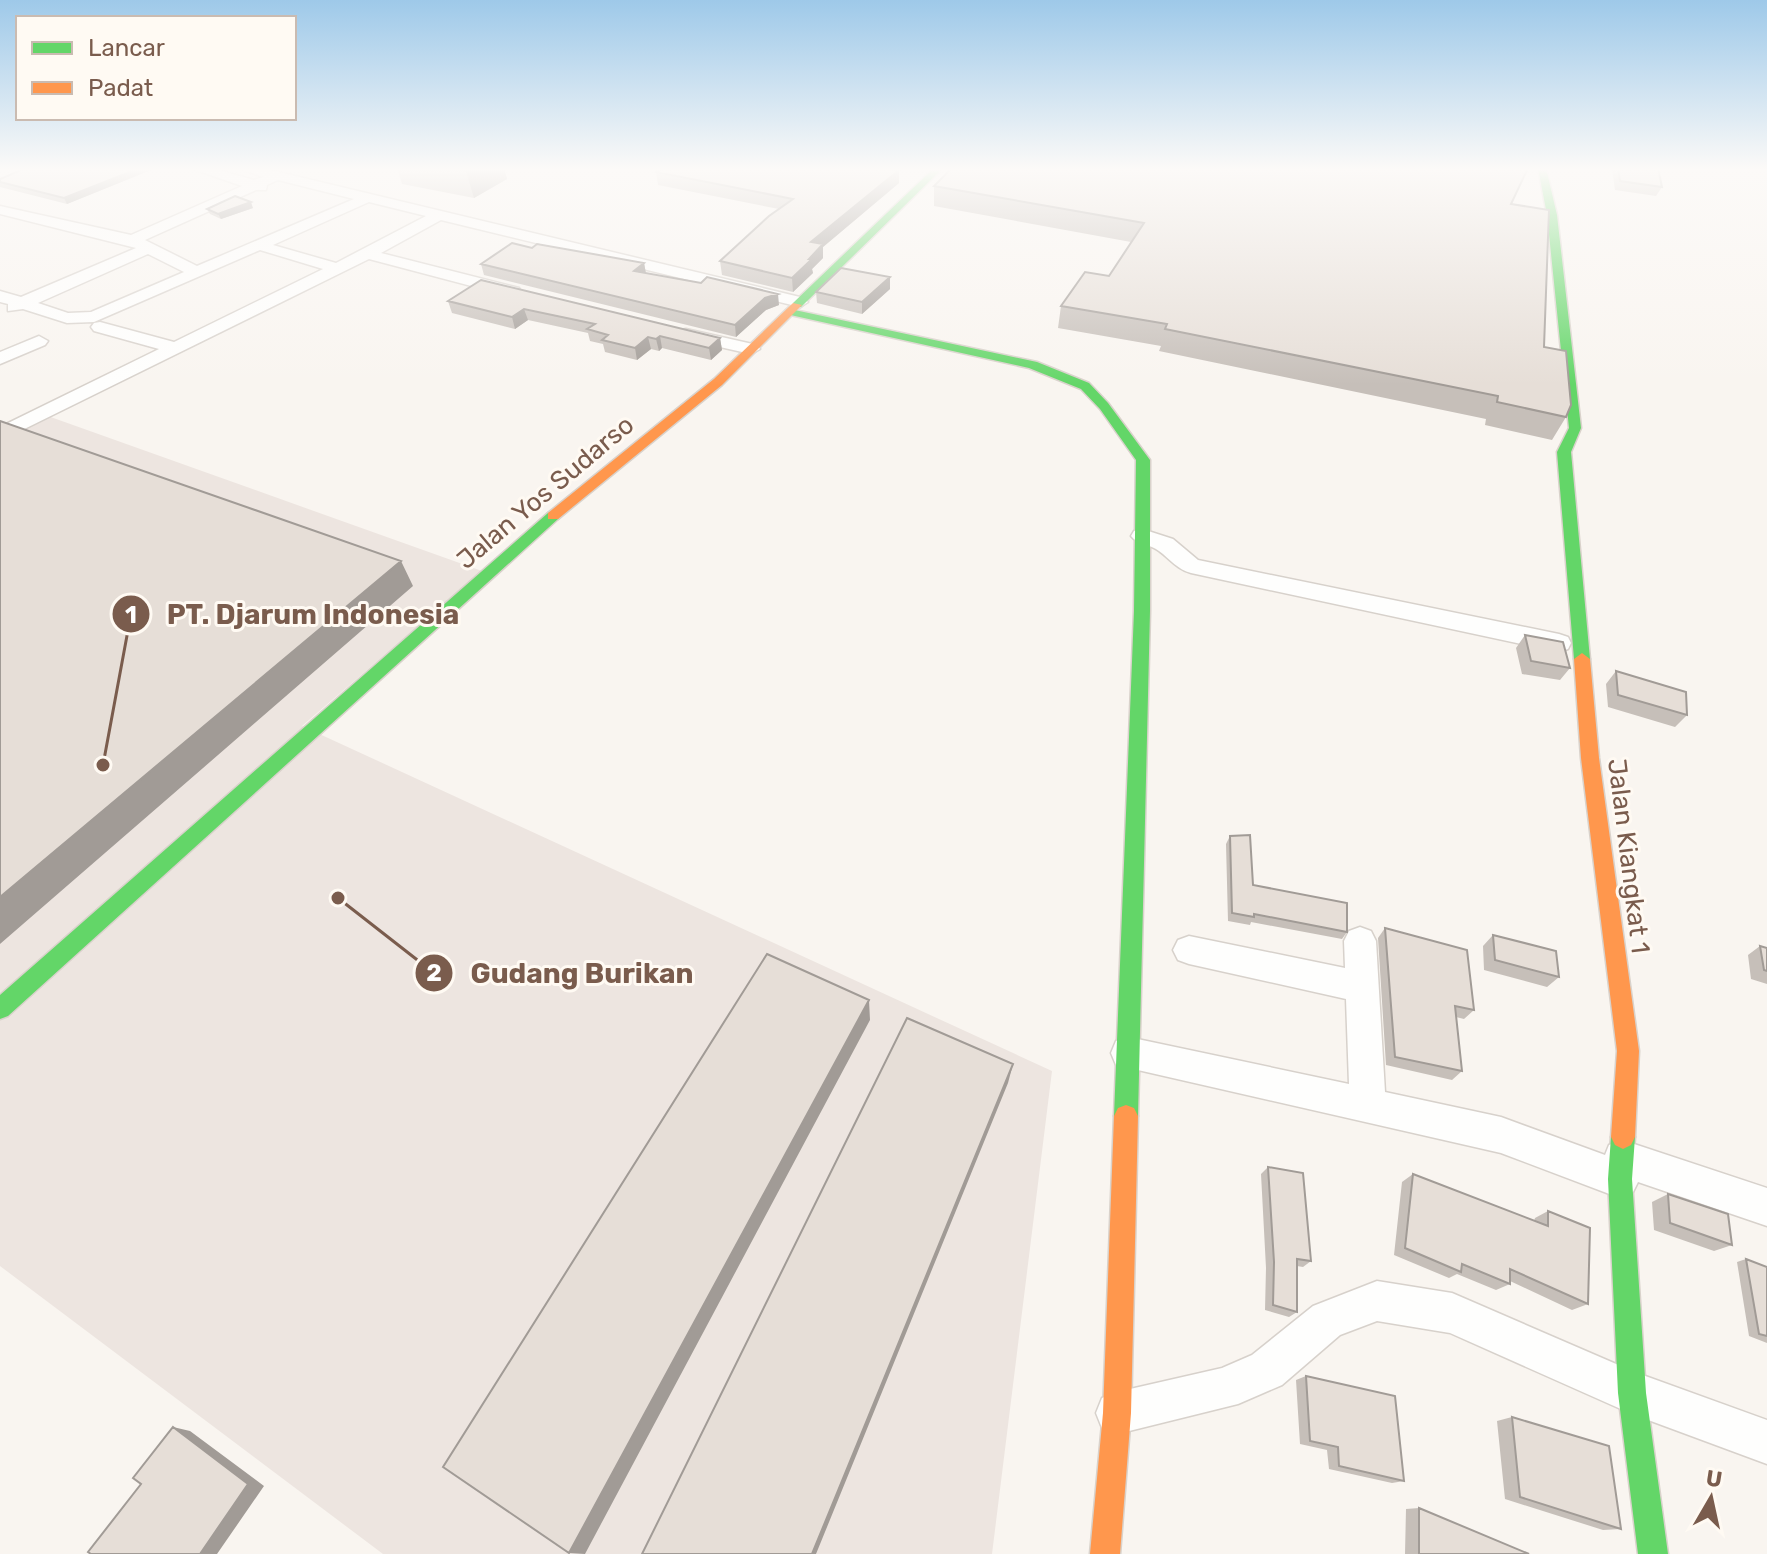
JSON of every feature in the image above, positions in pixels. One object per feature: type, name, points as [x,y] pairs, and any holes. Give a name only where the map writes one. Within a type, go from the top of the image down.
[{"type":"street","points":[[128,241],[196,272]]},
{"type":"street","points":[[0,315],[148,241]]},
{"type":"street","points":[[0,296],[67,318],[94,317],[269,241]]},
{"type":"street","points":[[1,434],[392,241]]},
{"type":"street","points":[[542,241],[1033,365],[1085,386],[1104,406],[1143,460],[1117,1413],[1105,1554]]},
{"type":"street","name":"Jalan Yos Sudarso","points":[[0,1009],[563,507],[718,382],[864,241]]},
{"type":"street","name":"Jalan Kiangkat 1","points":[[1555,241],[1575,428],[1564,452],[1569,485],[1579,648],[1628,1051],[1621,1168],[1632,1393],[1653,1554]]},
{"type":"street","points":[[258,245],[336,268]]},
{"type":"street","points":[[367,254],[523,295]]},
{"type":"street","points":[[100,327],[174,348]]},
{"type":"street","points":[[675,331],[751,349]]},
{"type":"street","points":[[0,359],[39,341]]},
{"type":"street","points":[[1142,536],[1165,544],[1191,566],[1579,648]]},
{"type":"street","points":[[1360,941],[1368,1104]]},
{"type":"street","points":[[1189,950],[1362,987]]},
{"type":"street","points":[[1128,1053],[1501,1135],[1767,1207]]},
{"type":"street","points":[[1117,1413],[1234,1384],[1267,1370],[1327,1320],[1377,1301],[1452,1313],[1632,1393],[1767,1442]]},
{"type":"shaded area","points":[[45,415],[482,571],[302,726],[1052,1071],[992,1554],[383,1554],[0,1266],[0,439]]},
{"type":"building","points":[[742,241],[813,241],[823,244],[792,278],[720,261]]},
{"type":"building","points":[[1132,241],[1548,241],[1544,347],[1566,351],[1571,405],[1566,417],[1497,402],[1498,396],[1165,329],[1167,324],[1061,306],[1085,272],[1109,276]]},
{"type":"building","points":[[512,243],[532,248],[537,244],[644,263],[634,271],[701,283],[707,277],[778,294],[765,298],[735,325],[481,264]]},
{"type":"building","points":[[841,268],[890,277],[862,302],[816,292]]},
{"type":"building","points":[[481,280],[720,338],[709,348],[660,336],[656,339],[648,337],[635,348],[602,340],[608,335],[587,329],[595,324],[524,309],[512,317],[448,301]]},
{"type":"building","points":[[0,421],[401,561],[0,897]]},
{"type":"building","points":[[1525,635],[1563,642],[1570,668],[1531,661]]},
{"type":"building","points":[[1616,671],[1686,692],[1687,715],[1618,695]]},
{"type":"building","points":[[1250,835],[1253,885],[1347,903],[1347,932],[1254,914],[1254,917],[1232,913],[1230,836]]},
{"type":"building","points":[[1385,928],[1467,950],[1474,1010],[1455,1006],[1462,1071],[1395,1057]]},
{"type":"building","points":[[1493,935],[1556,951],[1559,977],[1495,960]]},
{"type":"building","points":[[1760,946],[1767,948],[1767,971],[1764,970]]},
{"type":"building","points":[[767,954],[869,1000],[569,1553],[443,1467]]},
{"type":"building","points":[[907,1018],[1013,1064],[812,1554],[642,1554]]},
{"type":"building","points":[[1268,1167],[1303,1173],[1311,1261],[1297,1259],[1297,1312],[1273,1305],[1274,1262]]},
{"type":"building","points":[[1413,1174],[1548,1226],[1548,1211],[1590,1228],[1588,1304],[1510,1269],[1510,1284],[1462,1264],[1461,1272],[1405,1248]]},
{"type":"building","points":[[1668,1194],[1728,1214],[1732,1245],[1670,1223]]},
{"type":"building","points":[[1746,1259],[1767,1267],[1767,1336],[1759,1334]]},
{"type":"building","points":[[1306,1376],[1395,1396],[1404,1481],[1339,1466],[1338,1447],[1310,1441]]},
{"type":"building","points":[[1512,1417],[1609,1446],[1621,1529],[1520,1497]]},
{"type":"building","points":[[173,1427],[248,1484],[200,1554],[91,1554],[88,1552],[141,1484],[133,1478]]},
{"type":"building","points":[[1419,1508],[1529,1554],[1419,1554]]},
{"type":"traffic: fast","points":[[797,305],[864,241]]},
{"type":"traffic: fast","points":[[1555,241],[1575,428],[1564,452],[1582,659]]},
{"type":"traffic: fast","points":[[790,312],[1033,365],[1085,386],[1104,406],[1143,460],[1142,611],[1126,1116]]},
{"type":"traffic: fast","points":[[0,1009],[553,516]]},
{"type":"traffic: fast","points":[[1623,1137],[1620,1179],[1632,1393],[1653,1554]]},
{"type":"traffic: slow","points":[[553,516],[718,382],[797,305]]},
{"type":"traffic: slow","points":[[1582,659],[1590,758],[1628,1051],[1623,1137]]},
{"type":"traffic: slow","points":[[1105,1554],[1117,1413],[1126,1116]]},
{"type":"place","name":"PT. Djarum Indonesia","points":[[103,765]]},
{"type":"place","name":"Gudang Burikan","points":[[338,898]]}]
